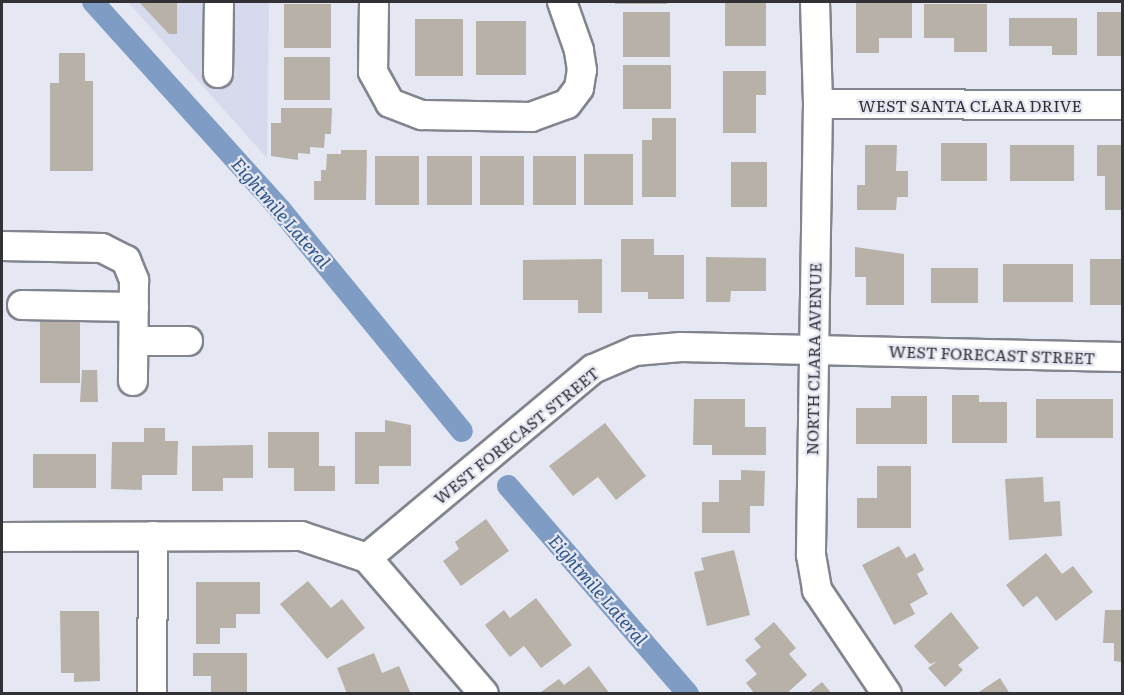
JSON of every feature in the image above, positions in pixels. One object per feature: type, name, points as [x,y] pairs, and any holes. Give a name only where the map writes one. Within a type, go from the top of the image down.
[{"type":"street","points":[[218,73],[219,2]]},
{"type":"street","points":[[374,2],[372,72],[390,103],[422,115],[531,117],[567,104],[579,88],[582,70],[562,2]]},
{"type":"street","name":"NORTH CLARA AVENUE","points":[[815,2],[818,104],[811,348],[811,555],[817,590],[887,693]]},
{"type":"street","name":"WEST SANTA CLARA DRIVE","points":[[818,104],[1122,105]]},
{"type":"street","points":[[2,246],[102,248],[126,260],[134,280],[133,381]]},
{"type":"street","points":[[22,305],[134,307]]},
{"type":"street","points":[[134,341],[188,341]]},
{"type":"street","name":"WEST FORECAST STREET","points":[[367,558],[593,369],[646,350],[811,348],[1122,357]]},
{"type":"street","points":[[152,693],[153,536]]},
{"type":"street","points":[[2,537],[301,536],[367,558],[484,693]]},
{"type":"shaded area","points":[[128,2],[269,2],[267,158]]},
{"type":"building","points":[[139,2],[177,2],[177,34],[169,34]]},
{"type":"building","points":[[615,2],[667,2],[667,4],[615,4]]},
{"type":"building","points":[[725,2],[766,2],[766,46],[725,46]]},
{"type":"building","points":[[856,2],[912,2],[912,38],[879,38],[879,53],[856,53]]},
{"type":"building","points":[[284,4],[331,4],[331,48],[284,48]]},
{"type":"building","points":[[924,4],[987,4],[987,52],[954,52],[954,38],[924,38]]},
{"type":"building","points":[[623,12],[670,12],[670,57],[623,57]]},
{"type":"building","points":[[1097,12],[1122,12],[1122,56],[1097,56]]},
{"type":"building","points":[[1009,18],[1077,18],[1077,55],[1052,55],[1052,46],[1009,46]]},
{"type":"building","points":[[415,19],[463,19],[463,76],[415,76]]},
{"type":"building","points":[[476,21],[526,21],[526,75],[476,75]]},
{"type":"building","points":[[59,53],[85,53],[85,81],[93,81],[93,171],[50,171],[50,83],[59,83]]},
{"type":"building","points":[[284,57],[330,57],[330,100],[284,100]]},
{"type":"building","points":[[623,65],[671,65],[671,109],[623,109]]},
{"type":"building","points":[[723,71],[766,71],[766,95],[756,95],[756,133],[723,133]]},
{"type":"building","points":[[281,108],[332,108],[331,134],[325,134],[324,148],[310,147],[310,154],[298,153],[298,160],[271,156],[271,123],[281,123]]},
{"type":"building","points":[[652,118],[676,118],[676,197],[642,197],[642,140],[652,140]]},
{"type":"building","points":[[941,143],[987,143],[987,181],[941,181]]},
{"type":"building","points":[[865,145],[897,145],[896,171],[908,171],[908,197],[897,197],[896,210],[857,210],[857,185],[865,185]]},
{"type":"building","points":[[1010,145],[1074,145],[1074,181],[1010,181]]},
{"type":"building","points":[[1097,145],[1122,145],[1122,210],[1105,210],[1105,176],[1097,176]]},
{"type":"building","points":[[341,150],[367,150],[366,200],[314,200],[314,181],[321,181],[321,170],[326,170],[327,154],[341,154]]},
{"type":"building","points":[[584,154],[633,154],[633,205],[584,205]]},
{"type":"building","points":[[375,156],[419,156],[419,205],[375,205]]},
{"type":"building","points":[[427,156],[472,156],[472,205],[427,205]]},
{"type":"building","points":[[480,156],[524,156],[524,205],[480,205]]},
{"type":"building","points":[[533,156],[576,156],[576,205],[533,205]]},
{"type":"building","points":[[731,162],[767,162],[767,207],[731,207]]},
{"type":"building","points":[[621,239],[654,239],[654,255],[684,255],[684,299],[648,299],[648,292],[621,292]]},
{"type":"building","points":[[855,247],[904,254],[904,305],[866,305],[866,277],[855,277]]},
{"type":"building","points":[[706,257],[766,258],[766,291],[731,291],[730,302],[706,302]]},
{"type":"building","points":[[602,259],[602,313],[578,313],[578,300],[523,300],[523,260]]},
{"type":"building","points":[[1090,259],[1122,259],[1122,305],[1090,305]]},
{"type":"building","points":[[1003,264],[1073,264],[1073,302],[1003,302]]},
{"type":"building","points":[[931,268],[978,268],[978,303],[931,303]]},
{"type":"building","points":[[40,316],[80,316],[80,383],[40,383]]},
{"type":"building","points":[[82,370],[97,370],[98,402],[80,402]]},
{"type":"building","points":[[952,395],[979,395],[979,402],[1007,402],[1007,443],[952,443]]},
{"type":"building","points":[[891,396],[927,396],[927,444],[856,444],[856,408],[891,408]]},
{"type":"building","points":[[694,399],[745,399],[745,427],[766,427],[766,455],[712,455],[712,445],[693,445]]},
{"type":"building","points":[[1036,399],[1113,399],[1113,438],[1036,438]]},
{"type":"building","points":[[385,420],[411,425],[411,466],[379,466],[379,484],[355,484],[355,432],[385,432]]},
{"type":"building","points":[[605,423],[646,476],[616,500],[598,477],[573,496],[549,466]]},
{"type":"building","points":[[144,428],[165,428],[165,441],[178,441],[177,475],[142,475],[142,490],[111,489],[112,442],[144,442]]},
{"type":"building","points":[[268,432],[319,432],[319,466],[335,466],[335,491],[294,491],[294,468],[268,468]]},
{"type":"building","points":[[253,445],[253,478],[223,478],[223,491],[192,491],[192,446]]},
{"type":"building","points":[[33,454],[96,454],[96,488],[33,488]]},
{"type":"building","points":[[877,466],[911,466],[911,528],[857,528],[857,498],[877,498]]},
{"type":"building","points":[[741,470],[765,471],[764,506],[750,506],[750,533],[702,533],[702,502],[719,502],[719,480],[741,480]]},
{"type":"building","points":[[1043,477],[1044,502],[1060,501],[1062,536],[1009,540],[1005,479]]},
{"type":"building","points":[[486,519],[509,551],[461,586],[443,561],[459,549],[455,542]]},
{"type":"building","points":[[899,546],[906,558],[915,553],[924,570],[917,574],[928,594],[910,604],[915,614],[894,625],[862,565]]},
{"type":"building","points":[[734,550],[750,615],[707,626],[694,572],[704,570],[701,558]]},
{"type":"building","points":[[1046,553],[1062,574],[1073,566],[1093,592],[1056,621],[1037,596],[1023,607],[1006,585]]},
{"type":"building","points":[[308,581],[331,608],[342,599],[365,628],[327,659],[280,604]]},
{"type":"building","points":[[196,582],[260,582],[260,614],[236,614],[236,628],[220,628],[220,644],[196,644]]},
{"type":"building","points":[[536,598],[572,645],[541,668],[524,646],[510,657],[485,625],[504,610],[510,618]]},
{"type":"building","points":[[1105,610],[1122,610],[1122,662],[1114,661],[1114,643],[1103,643]]},
{"type":"building","points":[[60,611],[99,611],[100,681],[74,682],[74,673],[61,673]]},
{"type":"building","points":[[951,612],[979,648],[958,665],[963,670],[945,687],[928,668],[936,662],[930,664],[914,646]]},
{"type":"building","points":[[774,622],[796,648],[789,654],[807,675],[786,694],[755,694],[746,683],[757,674],[745,660],[761,647],[754,639]]},
{"type":"building","points":[[193,653],[247,653],[247,694],[211,694],[211,676],[193,676]]},
{"type":"building","points":[[374,653],[382,673],[399,666],[411,694],[347,694],[337,668]]},
{"type":"building","points":[[589,666],[610,694],[541,692],[559,679],[564,685]]},
{"type":"building","points":[[1000,678],[1010,694],[976,694]]},
{"type":"building","points":[[822,682],[832,694],[807,694]]},
{"type":"waterway","name":"Eightmile Lateral","points":[[93,2],[280,209],[462,431]]},
{"type":"waterway","name":"Eightmile Lateral","points":[[508,486],[688,694]]}]
